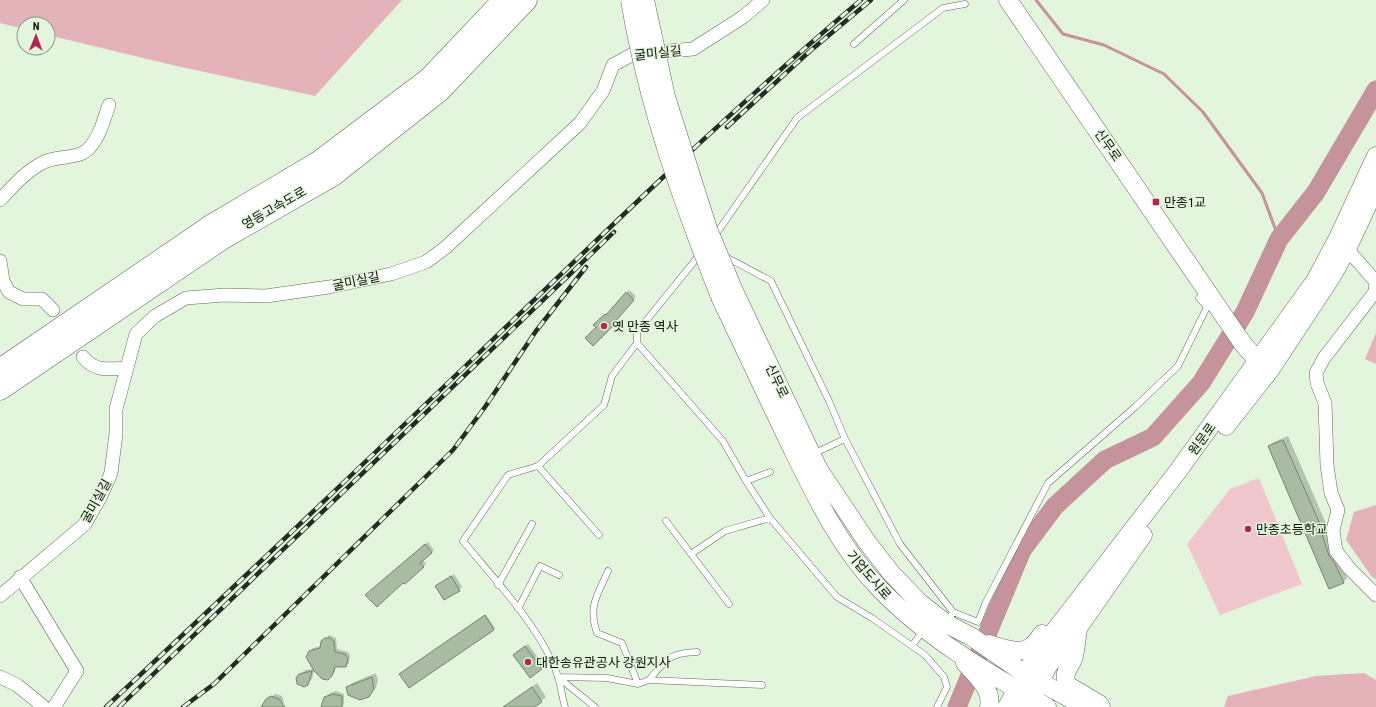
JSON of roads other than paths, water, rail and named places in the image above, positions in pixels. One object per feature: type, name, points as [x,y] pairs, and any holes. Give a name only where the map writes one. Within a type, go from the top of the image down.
[{"type":"highway","name":"영동고속도로","points":[[0,370],[211,226],[319,162],[429,79],[504,0]]},
{"type":"highway","name":"영동고속도로","points":[[0,389],[223,238],[333,175],[439,91],[526,0]]},
{"type":"main road","points":[[630,0],[638,45],[654,109],[691,224],[728,295]]},
{"type":"main road","points":[[645,0],[666,98],[728,295]]},
{"type":"main road","name":"신무로","points":[[1008,0],[1243,344],[1264,366]]},
{"type":"main road","name":"원문로","points":[[1022,685],[1036,655],[1178,471],[1264,366],[1338,238],[1376,156]]},
{"type":"main road","name":"원문로","points":[[996,705],[1048,666],[1078,628],[1264,366],[1332,276],[1347,249],[1376,187]]},
{"type":"main road","name":"신무로","points":[[728,295],[813,473]]},
{"type":"main road","name":"기업도시로","points":[[813,473],[892,574],[920,603],[950,618],[972,637]]},
{"type":"main road","name":"기업도시로","points":[[813,473],[831,525],[863,570],[899,607],[957,653]]},
{"type":"main road","points":[[972,637],[1004,649],[1026,650],[1032,647],[1110,548],[1124,541]]},
{"type":"main road","points":[[1078,628],[1073,658],[1064,678],[1067,685],[1099,704],[1101,707]]},
{"type":"main road","points":[[972,637],[1047,707]]},
{"type":"main road","points":[[957,653],[1022,685],[1086,707]]},
{"type":"main road","points":[[957,653],[988,691],[996,705]]},
{"type":"street","name":"굴미실길","points":[[0,596],[20,577],[85,524],[101,496],[111,473],[116,434],[116,409],[136,334],[155,316],[186,298],[225,295],[266,296],[329,287],[391,274],[426,262],[445,248],[580,123],[604,91],[613,64],[633,54],[694,49],[743,17],[763,0]]},
{"type":"street","points":[[0,200],[17,181],[45,162],[78,154],[90,148],[101,128],[109,105]]},
{"type":"street","points":[[1347,249],[1376,282],[1375,292],[1324,358],[1316,373],[1317,383],[1325,403],[1327,465],[1331,492],[1338,510],[1333,530],[1336,551],[1348,568],[1376,595]]},
{"type":"street","points":[[0,261],[3,281],[9,292],[23,299],[42,300],[53,310]]},
{"type":"street","points":[[83,357],[89,364],[101,369],[127,368]]},
{"type":"street","points":[[20,577],[77,671],[54,707]]},
{"type":"street","points":[[0,677],[17,685],[44,707]]},
{"type":"lane","points":[[854,44],[904,0]]},
{"type":"lane","points":[[565,707],[558,677],[546,650],[518,609],[463,541],[508,475],[538,466],[604,405],[612,376],[637,343],[637,332],[707,245],[798,118],[943,8],[965,4]]},
{"type":"lane","points":[[707,245],[741,266],[771,281],[829,400],[845,439],[900,544],[950,618],[978,622],[986,602],[1048,483],[1130,412],[1178,366],[1208,307],[1199,298],[1208,291]]},
{"type":"lane","points":[[637,343],[723,441],[746,481],[770,518],[837,597],[872,618],[925,655],[944,677],[947,688],[937,707]]},
{"type":"lane","points":[[818,451],[845,439]]},
{"type":"lane","points":[[538,466],[599,535]]},
{"type":"lane","points":[[746,481],[770,472]]},
{"type":"lane","points":[[691,554],[725,531],[770,518]]},
{"type":"lane","points":[[666,521],[729,604]]},
{"type":"lane","points":[[498,585],[532,524]]},
{"type":"lane","points":[[518,609],[540,566],[559,575]]},
{"type":"lane","points":[[608,571],[594,603],[592,619],[597,633],[622,643],[638,684]]},
{"type":"lane","points":[[912,646],[924,628]]},
{"type":"lane","points":[[649,680],[668,658],[680,652],[696,652]]},
{"type":"lane","points":[[558,677],[607,678],[638,684],[649,680],[762,685]]},
{"type":"lane","points":[[558,677],[595,707]]},
{"type":"waterway","points":[[1036,0],[1063,34],[1104,45],[1164,74],[1203,112],[1262,193],[1279,239]]},
{"type":"waterway","points":[[957,707],[1022,550],[1055,506],[1105,460],[1153,437],[1201,383],[1245,312],[1279,239],[1316,192],[1376,90]]},
{"type":"railway","points":[[106,707],[715,129],[861,0]]},
{"type":"railway","points":[[727,127],[810,51],[871,0]]},
{"type":"railway","points":[[119,707],[614,232]]},
{"type":"railway","points":[[183,707],[214,684],[453,450],[485,407],[536,331],[586,267]]},
{"type":"place","name":"만종1교","points":[[1156,202]]},
{"type":"place","name":"옛 만종 역사","points":[[604,326]]},
{"type":"place","name":"만종초등학교","points":[[1248,529]]},
{"type":"place","name":"대한송유관공사 강원지사","points":[[528,662]]}]
